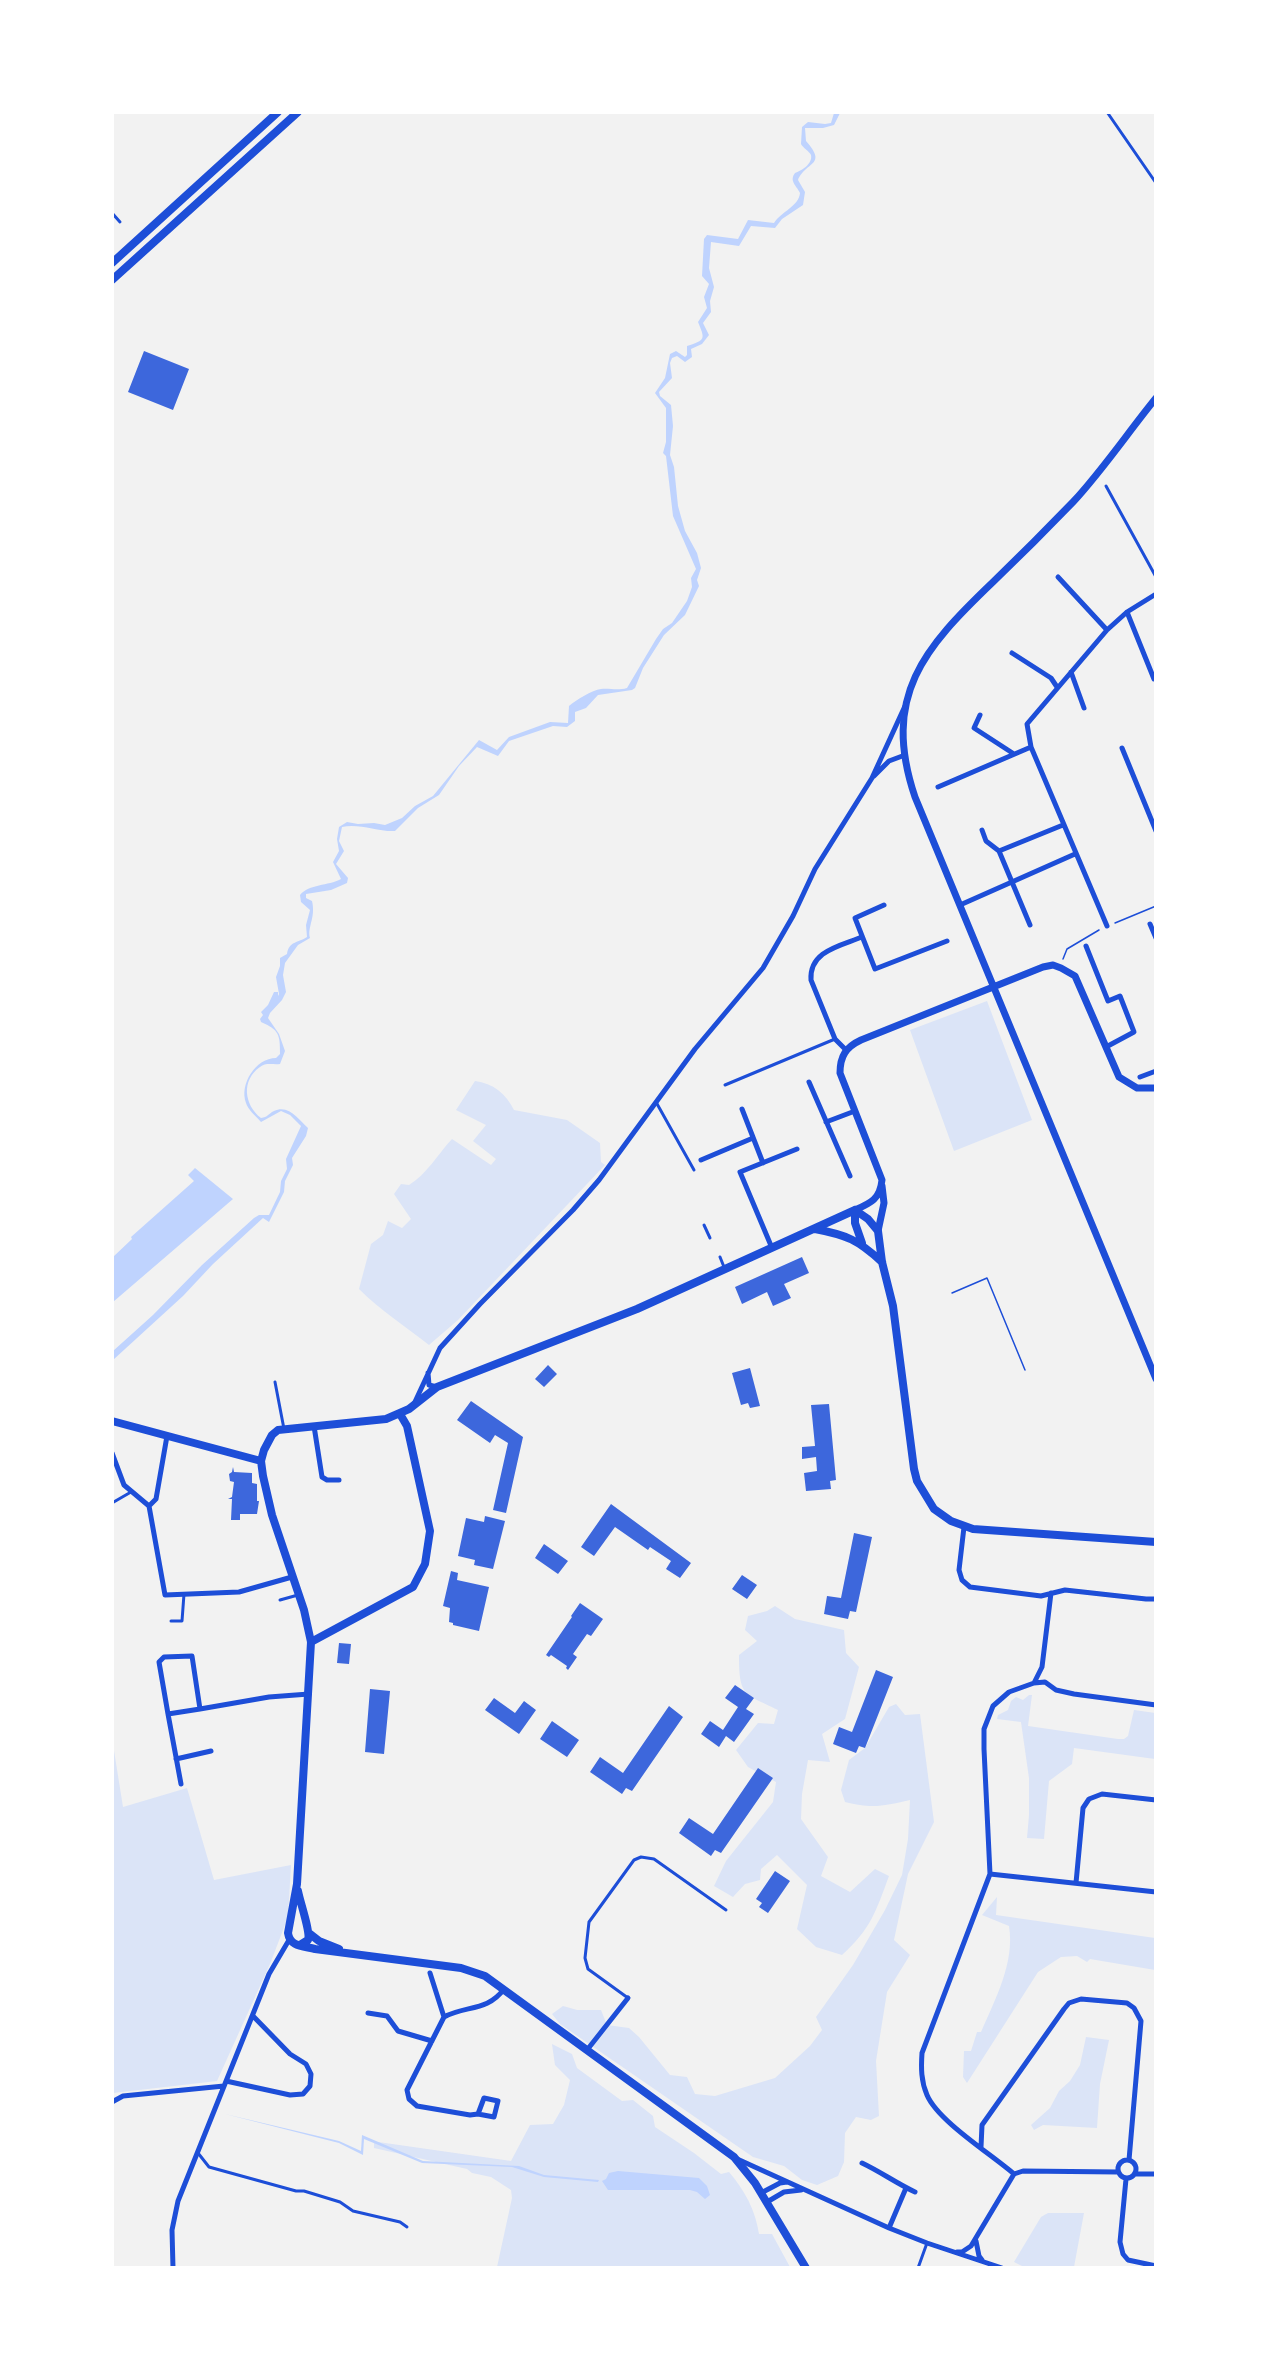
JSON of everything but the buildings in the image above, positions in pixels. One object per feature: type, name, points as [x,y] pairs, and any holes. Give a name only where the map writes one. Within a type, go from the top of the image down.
[{"type":"main road","points":[[112,263],[278,112]]},
{"type":"main road","points":[[112,280],[298,112]]},
{"type":"main road","points":[[855,1210],[868,1219],[878,1231],[882,1262],[893,1306],[915,1475],[934,1509],[964,1527],[974,1529],[1155,1542]]},
{"type":"main road","points":[[806,2268],[762,2193],[734,2157],[485,1976],[461,1968],[351,1954],[294,1944],[289,1940],[297,1884],[311,1642],[299,1594],[272,1515],[261,1461],[272,1435],[284,1429],[386,1419],[400,1414],[437,1387],[637,1309],[855,1210]]},
{"type":"main road","points":[[855,1210],[855,1223],[862,1243]]},
{"type":"main road","points":[[815,1229],[843,1235],[862,1243],[882,1262]]},
{"type":"main road","points":[[407,1426],[411,1408]]},
{"type":"main road","points":[[311,1642],[413,1587],[425,1564],[430,1531],[407,1426],[400,1414]]},
{"type":"main road","points":[[112,1421],[261,1461]]},
{"type":"main road","points":[[297,1884],[308,1930],[306,1943],[300,1945]]},
{"type":"main road","points":[[289,1930],[296,1923],[308,1930],[319,1941],[351,1954]]},
{"type":"street","points":[[411,1408],[440,1348],[599,1180],[695,1048],[763,968],[793,916],[816,868],[872,778],[906,705],[921,664],[943,632],[1076,499],[1155,398]]},
{"type":"street","points":[[1058,577],[1107,630]]},
{"type":"street","points":[[1107,926],[1031,747],[1028,724],[1107,630],[1127,612],[1155,594]]},
{"type":"street","points":[[1127,612],[1154,679]]},
{"type":"street","points":[[1012,653],[1051,678],[1057,687]]},
{"type":"street","points":[[1071,672],[1084,708]]},
{"type":"street","points":[[906,705],[906,768],[915,797],[1155,1379]]},
{"type":"street","points":[[980,716],[974,728],[1014,754]]},
{"type":"street","points":[[938,787],[1031,747]]},
{"type":"street","points":[[1122,748],[1153,820],[1155,831]]},
{"type":"street","points":[[872,778],[889,761],[905,756]]},
{"type":"street","points":[[999,851],[1063,825]]},
{"type":"street","points":[[982,830],[986,841],[999,851],[1030,925]]},
{"type":"street","points":[[960,905],[1075,854]]},
{"type":"street","points":[[884,905],[855,918],[875,969],[947,941]]},
{"type":"street","points":[[1150,924],[1155,938]]},
{"type":"street","points":[[846,1050],[835,1040],[811,980],[813,963],[827,951],[862,937]]},
{"type":"street","points":[[1086,946],[1108,1001],[1120,996],[1134,1032],[1106,1047]]},
{"type":"street","points":[[878,1231],[884,1203],[882,1180],[840,1073],[841,1059],[846,1050],[861,1040],[1043,966],[1053,965],[1075,976],[1116,1071],[1124,1082],[1137,1088],[1155,1088]]},
{"type":"street","points":[[1140,1077],[1155,1071]]},
{"type":"street","points":[[809,1082],[850,1176]]},
{"type":"street","points":[[741,1109],[762,1163]]},
{"type":"street","points":[[826,1122],[855,1111]]},
{"type":"street","points":[[701,1160],[753,1138]]},
{"type":"street","points":[[772,1248],[740,1172],[797,1149]]},
{"type":"street","points":[[855,1210],[874,1200],[881,1189],[882,1180]]},
{"type":"street","points":[[428,1371],[429,1385],[437,1387]]},
{"type":"street","points":[[314,1426],[322,1477],[327,1480],[339,1480]]},
{"type":"street","points":[[149,1506],[156,1499],[166,1436]]},
{"type":"street","points":[[112,1453],[124,1485],[149,1506],[165,1594],[239,1592],[292,1577]]},
{"type":"street","points":[[964,1527],[959,1570],[966,1585],[973,1588],[1041,1596],[1065,1590],[1155,1599]]},
{"type":"street","points":[[1034,1683],[1042,1667],[1051,1593]]},
{"type":"street","points":[[181,1784],[159,1662],[164,1657],[192,1656],[200,1709]]},
{"type":"street","points":[[1014,2174],[938,2112],[927,2096],[920,2073],[922,2053],[990,1874],[984,1749],[986,1723],[993,1706],[1001,1697],[1034,1683],[1045,1682],[1056,1690],[1074,1694],[1155,1705]]},
{"type":"street","points":[[168,1714],[269,1697],[309,1694]]},
{"type":"street","points":[[176,1759],[211,1751]]},
{"type":"street","points":[[1076,1882],[1083,1808],[1089,1799],[1102,1794],[1155,1800]]},
{"type":"street","points":[[990,1874],[1155,1892]]},
{"type":"street","points":[[173,2268],[174,2214],[269,1974],[289,1940]]},
{"type":"street","points":[[430,1973],[444,2018],[408,2086],[409,2099],[417,2106],[470,2115],[478,2114]]},
{"type":"street","points":[[444,2018],[487,2005],[493,2002],[504,1989]]},
{"type":"street","points":[[587,2050],[628,1998]]},
{"type":"street","points":[[981,2146],[982,2125],[1069,2003],[1081,1999],[1127,2003],[1134,2008],[1141,2020],[1128,2160]]},
{"type":"street","points":[[368,2013],[387,2016],[398,2031],[432,2041]]},
{"type":"street","points":[[112,2102],[123,2096],[225,2084],[290,2095],[303,2094],[310,2086],[310,2074],[306,2064],[290,2054],[253,2016]]},
{"type":"street","points":[[734,2157],[889,2228],[1002,2268]]},
{"type":"street","points":[[1118,2172],[1120,2163],[1128,2160]]},
{"type":"street","points":[[1128,2160],[1136,2165],[1136,2174]]},
{"type":"street","points":[[862,2163],[881,2172],[889,2180],[915,2192]]},
{"type":"street","points":[[954,2252],[967,2250],[975,2240],[1014,2174],[1023,2171],[1118,2172],[1126,2179]]},
{"type":"street","points":[[1126,2179],[1136,2174],[1155,2174]]},
{"type":"street","points":[[1126,2179],[1120,2247],[1128,2260],[1155,2266]]},
{"type":"street","points":[[762,2193],[780,2183],[789,2182]]},
{"type":"street","points":[[889,2228],[906,2188]]},
{"type":"street","points":[[767,2202],[784,2192],[802,2190]]},
{"type":"street","points":[[975,2240],[979,2256],[983,2261]]},
{"type":"lane","points":[[1107,112],[1155,183]]},
{"type":"lane","points":[[112,213],[120,222]]},
{"type":"lane","points":[[1106,486],[1155,577]]},
{"type":"lane","points":[[724,1085],[835,1040]]},
{"type":"lane","points":[[656,1102],[694,1170]]},
{"type":"lane","points":[[704,1225],[710,1238]]},
{"type":"lane","points":[[720,1257],[724,1269]]},
{"type":"lane","points":[[275,1382],[284,1429]]},
{"type":"lane","points":[[112,1503],[131,1492]]},
{"type":"lane","points":[[171,1621],[182,1622],[184,1594]]},
{"type":"lane","points":[[280,1600],[299,1594]]},
{"type":"lane","points":[[628,1998],[588,1969],[585,1958],[589,1922],[634,1860],[641,1857],[654,1859],[726,1910]]},
{"type":"lane","points":[[198,2153],[209,2166],[218,2170],[296,2191],[304,2191],[340,2202],[353,2211],[400,2222],[406,2227]]},
{"type":"lane","points":[[918,2268],[927,2243]]},
{"type":"path","points":[[952,1293],[987,1278],[1025,1370]]},
{"type":"shaded area","points":[[987,1001],[1032,1120],[954,1151],[910,1030]]},
{"type":"shaded area","points":[[475,1081],[488,1084],[498,1090],[514,1110],[567,1120],[600,1143],[601,1162],[605,1165],[458,1320],[429,1345],[359,1289],[371,1244],[383,1235],[388,1221],[402,1228],[411,1219],[394,1194],[401,1184],[409,1185],[421,1175],[452,1139],[491,1165],[496,1159],[473,1141],[486,1125],[456,1110]]},
{"type":"shaded area","points":[[775,1606],[795,1619],[844,1630],[846,1653],[859,1667],[845,1719],[822,1734],[830,1762],[808,1760],[802,1794],[801,1819],[828,1857],[821,1876],[850,1892],[875,1869],[889,1876],[876,1910],[866,1928],[842,1955],[816,1947],[797,1929],[807,1885],[777,1855],[761,1869],[760,1880],[745,1884],[733,1897],[714,1886],[726,1861],[773,1802],[776,1782],[748,1767],[736,1750],[758,1723],[774,1724],[778,1710],[746,1692],[742,1686],[739,1669],[739,1655],[757,1641],[745,1630],[748,1616],[767,1611]]},
{"type":"shaded area","points":[[1032,1695],[1028,1726],[1118,1739],[1128,1736],[1134,1710],[1155,1713],[1155,1759],[1074,1748],[1072,1764],[1049,1781],[1044,1839],[1027,1838],[1029,1778],[1021,1722],[997,1719],[998,1715],[1008,1710],[1011,1701],[1016,1697],[1023,1700]]},
{"type":"shaded area","points":[[896,1704],[905,1715],[920,1714],[934,1822],[908,1874],[894,1940],[910,1955],[887,1992],[876,2061],[879,2116],[871,2120],[856,2117],[845,2133],[844,2162],[838,2176],[817,2185],[802,2180],[784,2166],[753,2157],[560,2024],[552,2014],[563,2006],[577,2010],[601,2010],[607,2025],[629,2028],[670,2075],[687,2077],[695,2094],[715,2096],[775,2078],[810,2046],[822,2030],[816,2017],[853,1965],[885,1910],[902,1875],[908,1839],[910,1800],[885,1805],[863,1805],[845,1802],[841,1790],[849,1760],[865,1748],[889,1707]]},
{"type":"shaded area","points":[[112,1738],[123,1807],[187,1788],[214,1880],[291,1865],[288,1917],[270,1964],[217,2081],[113,2093]]},
{"type":"shaded area","points":[[997,1897],[996,1915],[1155,1938],[1155,1970],[1090,1959],[1087,1962],[1077,1956],[1061,1957],[1038,1972],[967,2083],[963,2077],[964,2051],[971,2051],[977,2032],[981,2032],[998,1994],[1009,1954],[1009,1926],[982,1915]]},
{"type":"shaded area","points":[[1086,2037],[1109,2040],[1100,2084],[1097,2128],[1043,2125],[1034,2130],[1031,2125],[1050,2108],[1059,2091],[1070,2081],[1080,2065]]},
{"type":"shaded area","points":[[552,2044],[572,2054],[577,2068],[622,2101],[633,2100],[653,2116],[655,2127],[721,2174],[729,2172],[748,2201],[755,2216],[759,2234],[772,2234],[790,2267],[497,2267],[512,2198],[511,2190],[491,2177],[472,2173],[467,2169],[374,2148],[374,2143],[378,2142],[511,2161],[530,2125],[553,2124],[564,2105],[570,2080],[555,2065]]},
{"type":"shaded area","points":[[1048,2213],[1084,2213],[1074,2267],[1024,2267],[1014,2262],[1041,2217]]},
{"type":"water","points":[[834,113],[840,113],[834,125],[823,128],[805,128],[806,141],[815,159],[798,180],[805,192],[803,205],[782,219],[775,228],[751,226],[739,246],[711,242],[709,268],[714,287],[710,301],[711,312],[703,323],[709,335],[702,344],[691,349],[692,357],[685,362],[677,356],[672,358],[670,363],[672,378],[659,392],[660,396],[671,405],[673,426],[670,455],[674,467],[678,506],[685,531],[697,553],[701,568],[697,580],[699,586],[685,615],[664,635],[632,690],[598,695],[586,708],[575,712],[575,721],[567,727],[553,726],[509,741],[498,756],[477,747],[459,766],[439,795],[418,808],[395,831],[355,826],[342,827],[339,841],[344,851],[336,864],[348,878],[347,883],[331,890],[306,894],[306,898],[312,901],[313,907],[310,938],[298,945],[285,963],[283,975],[286,992],[268,1018],[279,1034],[285,1051],[280,1064],[262,1065],[254,1072],[247,1085],[248,1100],[255,1113],[261,1118],[279,1109],[289,1111],[308,1128],[306,1136],[292,1158],[293,1165],[285,1181],[284,1192],[269,1222],[263,1218],[113,1360],[113,1351],[153,1315],[202,1265],[254,1218],[259,1215],[269,1215],[280,1192],[281,1181],[287,1169],[286,1159],[301,1126],[290,1115],[281,1111],[261,1122],[247,1106],[244,1096],[245,1088],[247,1080],[256,1067],[280,1054],[277,1033],[261,1022],[263,1015],[261,1012],[268,1005],[274,992],[278,992],[278,996],[279,994],[276,977],[280,958],[287,954],[292,944],[307,937],[306,925],[310,910],[301,902],[300,895],[308,889],[341,879],[333,862],[339,851],[337,839],[339,827],[347,822],[385,825],[402,818],[415,806],[433,796],[479,740],[497,750],[509,737],[550,722],[568,723],[569,706],[589,693],[601,689],[627,688],[656,639],[663,629],[672,623],[687,601],[692,587],[691,578],[696,569],[673,516],[666,456],[663,453],[666,442],[666,408],[655,393],[665,378],[670,354],[676,351],[685,357],[687,346],[701,340],[703,335],[698,322],[707,308],[704,297],[709,284],[702,276],[704,239],[707,235],[738,239],[748,220],[774,223],[793,205],[800,193],[793,176],[806,167],[811,158],[801,144],[802,127],[808,122],[831,123]]},
{"type":"water","points":[[195,1168],[233,1199],[113,1302],[113,1257],[132,1239],[131,1237],[194,1181],[188,1175]]},
{"type":"water","points":[[225,2114],[339,2141],[361,2151],[362,2135],[423,2161],[519,2166],[544,2175],[599,2180],[598,2182],[544,2177],[512,2167],[422,2163],[364,2139],[363,2155],[339,2143]]},
{"type":"water","points":[[618,2171],[699,2178],[707,2186],[710,2195],[705,2199],[697,2192],[690,2190],[608,2190],[602,2181],[609,2173]]}]
